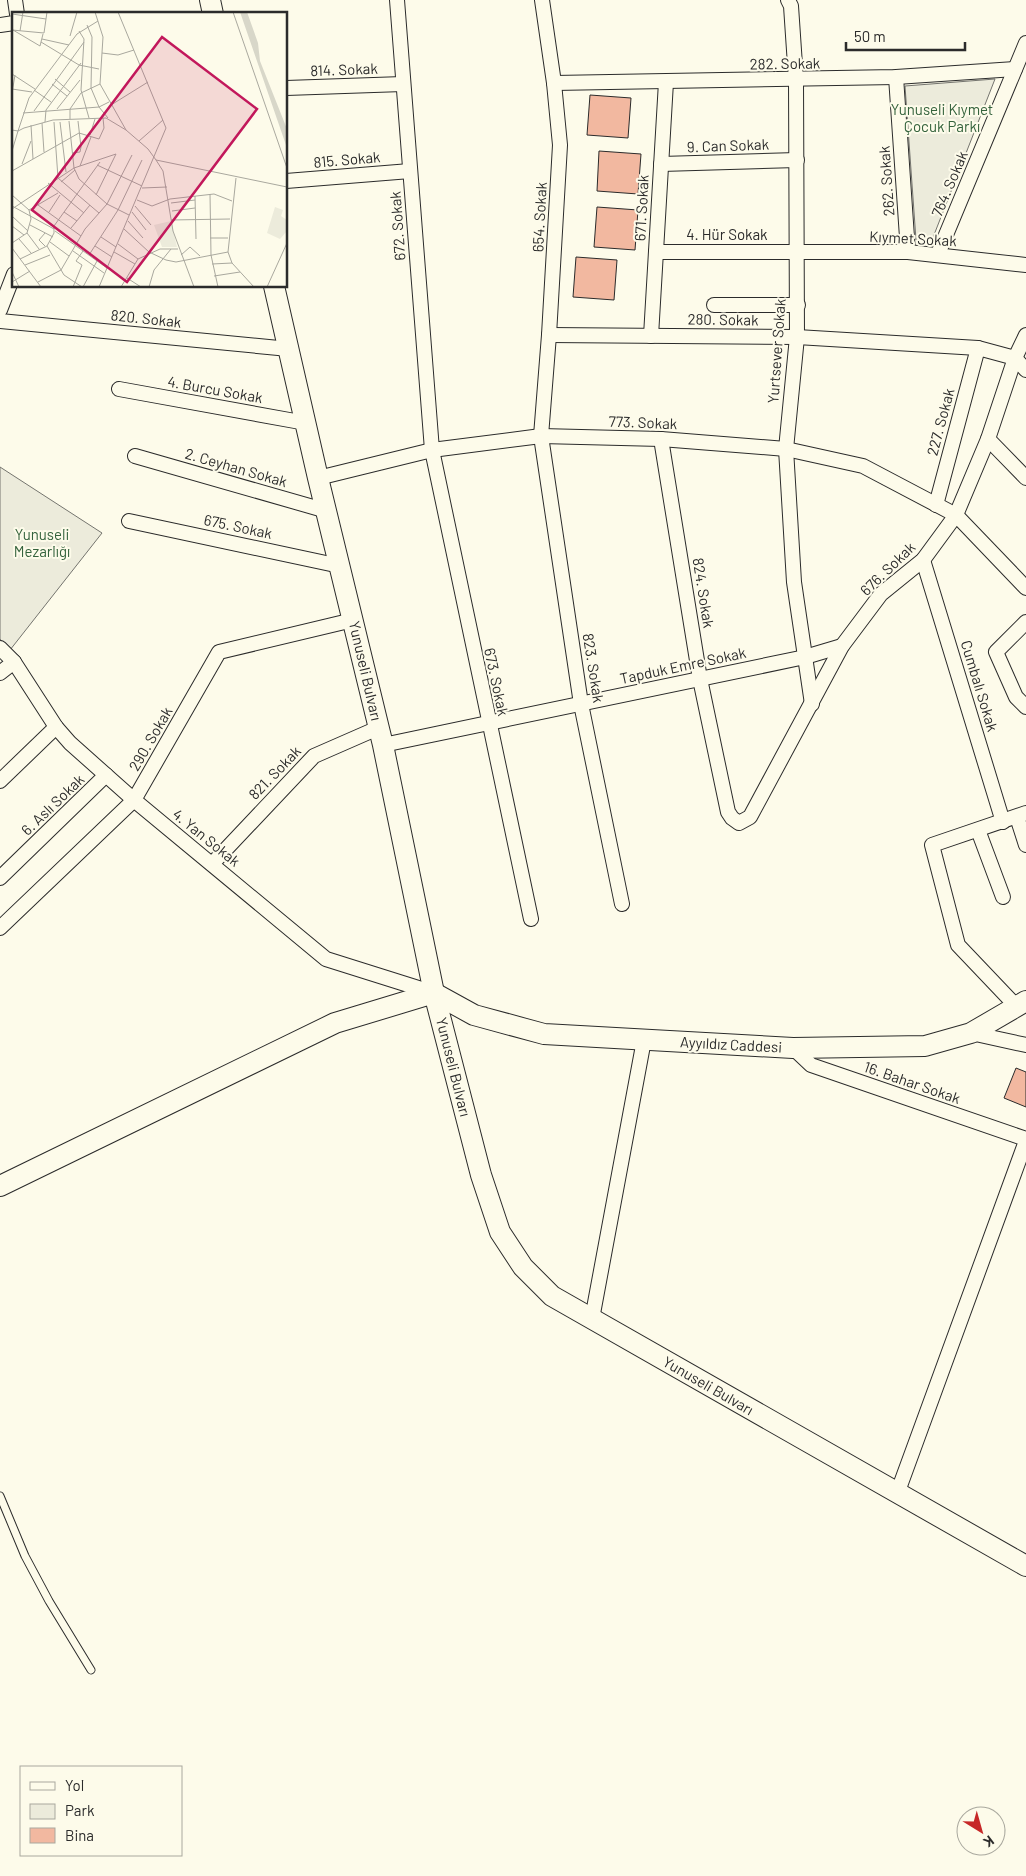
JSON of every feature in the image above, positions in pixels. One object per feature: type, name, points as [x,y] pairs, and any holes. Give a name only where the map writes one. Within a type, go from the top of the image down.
[{"type":"main road","name":"Yunuseli Bulvarı","points":[[274,288],[318,478],[381,737],[434,992],[481,1175],[500,1232],[523,1267],[552,1296],[1026,1566]]},
{"type":"main road","name":"Ayyıldız Caddesi","points":[[434,992],[474,1015],[544,1034],[793,1048],[925,1046],[971,1033],[1021,1004]]},
{"type":"main road","points":[[0,1186],[335,1023],[434,992]]},
{"type":"street","name":"672. Sokak","points":[[396,0],[432,450]]},
{"type":"street","name":"654. Sokak","points":[[541,436],[560,145],[554,83],[542,0]]},
{"type":"street","name":"Yurtsever Sokak","points":[[788,0],[791,6],[796,80],[798,305],[797,337],[786,449],[794,582],[812,704]]},
{"type":"street","name":"764. Sokak","points":[[938,254],[1026,43]]},
{"type":"street","name":"282. Sokak","points":[[554,83],[896,78],[1015,69]]},
{"type":"street","name":"262. Sokak","points":[[896,78],[908,252]]},
{"type":"street","name":"671. Sokak","points":[[651,336],[666,82]]},
{"type":"street","name":"814. Sokak","points":[[288,88],[403,84]]},
{"type":"street","name":"9. Can Sokak","points":[[661,164],[797,160]]},
{"type":"street","name":"815. Sokak","points":[[288,181],[410,171]]},
{"type":"street","name":"4. Hür Sokak","points":[[656,252],[798,252]]},
{"type":"street","name":"Kıymet Sokak","points":[[798,252],[908,252],[1026,265]]},
{"type":"street","points":[[0,310],[12,279]]},
{"type":"street","points":[[714,305],[798,305]]},
{"type":"street","name":"820. Sokak","points":[[0,321],[289,349]]},
{"type":"street","name":"280. Sokak","points":[[549,335],[797,337],[978,348],[1015,358]]},
{"type":"street","name":"676. Sokak","points":[[728,812],[739,823],[750,816],[842,646],[881,594],[923,560],[956,515],[988,439],[1015,358],[1026,335]]},
{"type":"street","name":"227. Sokak","points":[[936,505],[978,348]]},
{"type":"street","points":[[1015,358],[1026,370]]},
{"type":"street","name":"4. Burcu Sokak","points":[[119,389],[306,423]]},
{"type":"street","name":"773. Sokak","points":[[318,478],[432,450],[541,436],[661,439],[786,449],[863,466],[956,515],[1026,588]]},
{"type":"street","name":"823. Sokak","points":[[541,436],[581,704],[622,904]]},
{"type":"street","name":"824. Sokak","points":[[661,439],[700,679],[728,812]]},
{"type":"street","points":[[988,439],[1026,478]]},
{"type":"street","name":"673. Sokak","points":[[432,450],[488,723],[531,919]]},
{"type":"street","name":"2. Ceyhan Sokak","points":[[136,456],[327,511]]},
{"type":"street","name":"675. Sokak","points":[[129,521],[340,566]]},
{"type":"street","name":"Cumbalı Sokak","points":[[923,560],[1003,822]]},
{"type":"street","name":"290. Sokak","points":[[0,928],[134,800],[219,652],[353,620]]},
{"type":"street","points":[[1026,622],[996,652],[1016,697],[1026,707]]},
{"type":"street","name":"Tapduk Emre Sokak","points":[[381,737],[488,723],[805,657],[842,646]]},
{"type":"street","name":"4. Yan Sokak","points":[[0,648],[14,662],[56,727],[70,743],[134,800],[326,959],[434,992]]},
{"type":"street","points":[[0,673],[14,662]]},
{"type":"street","points":[[0,781],[56,727]]},
{"type":"street","name":"821. Sokak","points":[[212,864],[314,756],[381,737]]},
{"type":"street","name":"6. Aslı Sokak","points":[[0,878],[106,776]]},
{"type":"street","points":[[1021,1004],[958,945],[932,845],[1021,815],[1026,845]]},
{"type":"street","points":[[978,830],[1003,897]]},
{"type":"street","points":[[971,1033],[1026,1045]]},
{"type":"street","points":[[592,1319],[644,1040]]},
{"type":"street","name":"16. Bahar Sokak","points":[[793,1048],[811,1065],[1026,1140]]},
{"type":"street","points":[[897,1494],[1026,1140]]},
{"type":"lane","points":[[0,1496],[25,1556],[91,1670]]},
{"type":"green space","name":"Yunuseli Kıymet Çocuk Parkı","points":[[995,79],[932,240],[916,240],[905,86]]},
{"type":"green space","name":"Yunuseli Mezarlığı","points":[[0,467],[102,533],[10,650],[0,639]]},
{"type":"building","points":[[590,95],[631,98],[628,138],[587,135]]},
{"type":"building","points":[[599,151],[641,154],[638,194],[597,191]]},
{"type":"building","points":[[597,207],[638,210],[635,250],[594,247]]},
{"type":"building","points":[[576,257],[617,260],[614,300],[573,297]]},
{"type":"building","points":[[1016,1068],[1026,1072],[1026,1107],[1004,1098]]}]
